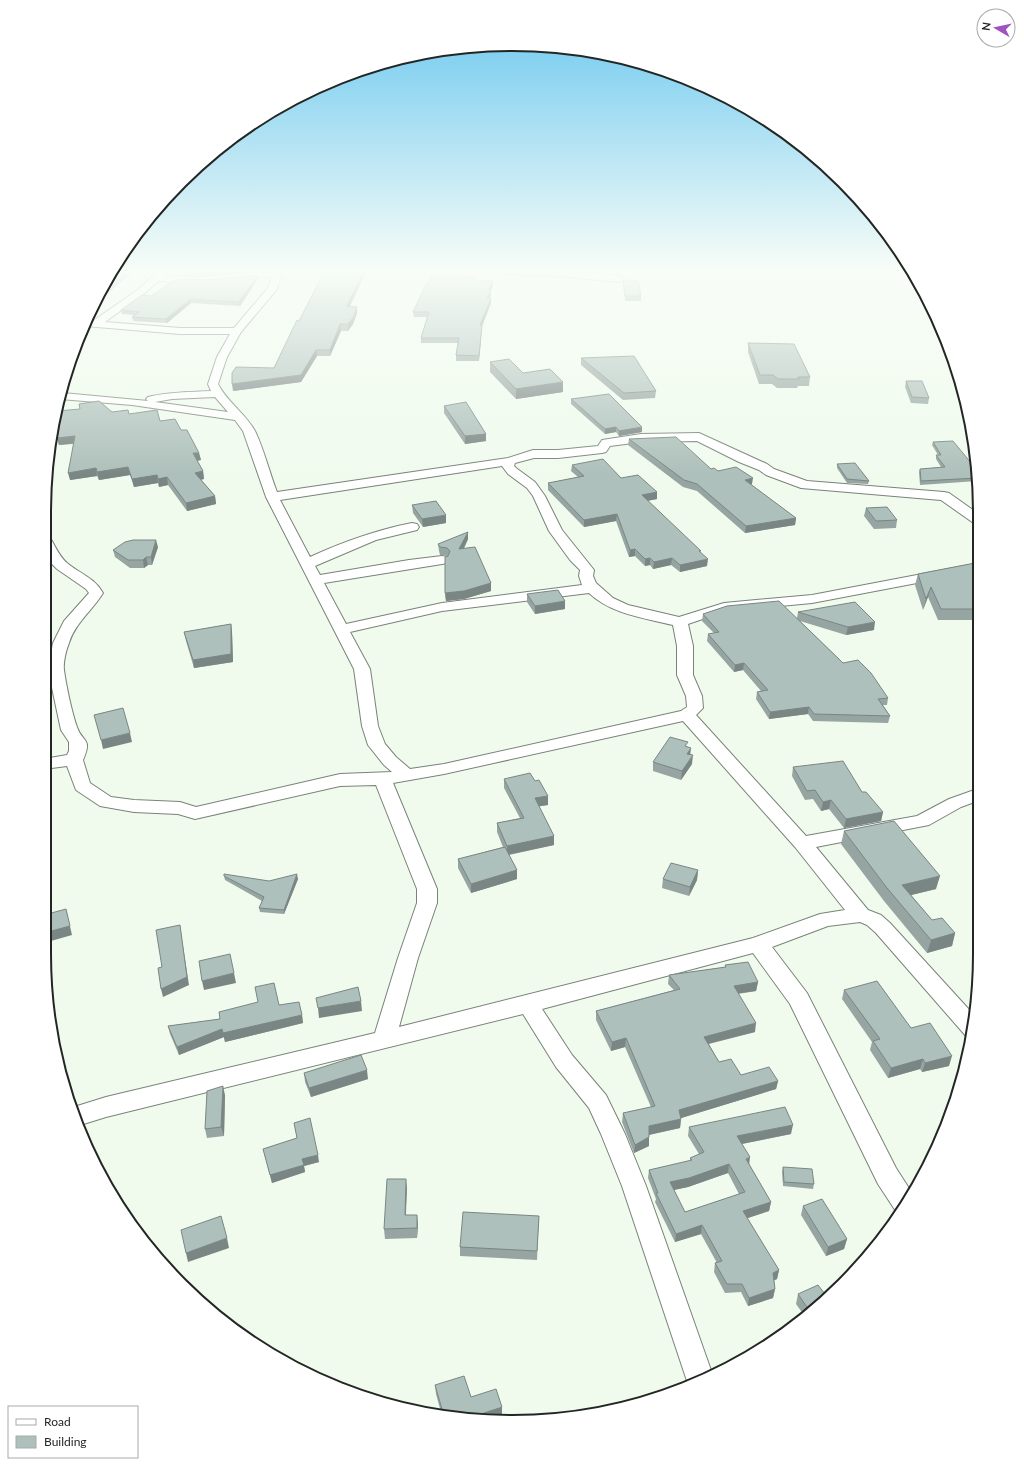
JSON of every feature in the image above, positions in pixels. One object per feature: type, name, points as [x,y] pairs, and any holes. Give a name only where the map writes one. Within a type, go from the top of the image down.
[{"type":"street","points":[[233,338],[222,357],[216,371],[213,384],[218,394],[239,417],[249,431],[272,497],[362,669],[370,726],[377,745],[390,761],[407,776]]},
{"type":"street","points":[[132,402],[172,396],[218,394]]},
{"type":"street","points":[[66,396],[132,402],[239,417]]},
{"type":"street","points":[[272,497],[509,461],[533,454],[558,454],[602,449],[606,443],[622,440],[641,438],[698,437],[763,467],[770,472],[805,485],[944,496],[973,516]]},
{"type":"street","points":[[509,461],[508,466],[512,471],[531,485],[539,496],[556,531],[575,557],[587,570],[586,576],[592,588],[608,601],[624,608],[680,622],[724,607],[812,599],[973,568]]},
{"type":"street","points":[[307,564],[377,534],[412,528]]},
{"type":"street","points":[[51,557],[92,586],[96,593],[91,601],[72,620],[61,643],[56,670],[69,730],[78,741],[78,751],[74,760],[82,786],[106,802],[134,806],[180,808],[195,813],[340,780],[383,779],[407,776],[688,715],[695,708],[694,696],[685,674],[685,646],[680,622]]},
{"type":"street","points":[[316,580],[409,564],[442,560]]},
{"type":"street","points":[[342,629],[400,615],[442,607],[592,588]]},
{"type":"street","points":[[688,715],[802,842],[861,915]]},
{"type":"street","points":[[51,763],[74,760]]},
{"type":"street","points":[[383,779],[427,889],[427,904],[408,958],[384,1039]]},
{"type":"street","points":[[802,842],[893,828],[922,821],[955,803],[973,797]]},
{"type":"street","points":[[80,1115],[106,1107],[528,1004],[758,944],[827,919],[861,915],[874,920],[883,928],[968,1023]]},
{"type":"street","points":[[758,944],[799,999],[887,1176],[902,1199]]},
{"type":"street","points":[[528,1004],[564,1061],[598,1102],[613,1134],[634,1186],[698,1375]]},
{"type":"building","points":[[288,338],[334,338],[330,350],[316,350],[301,375],[232,384],[232,373],[236,367],[274,368]]},
{"type":"building","points":[[459,338],[481,338],[479,356],[456,355]]},
{"type":"building","points":[[748,343],[794,344],[810,377],[798,377],[799,379],[778,379],[773,375],[760,375]]},
{"type":"building","points":[[634,356],[656,391],[624,393],[581,358]]},
{"type":"building","points":[[509,359],[523,373],[550,369],[563,382],[516,389],[490,362]]},
{"type":"building","points":[[906,381],[922,381],[929,398],[912,397]]},
{"type":"building","points":[[609,394],[642,427],[619,431],[616,427],[605,429],[571,399]]},
{"type":"building","points":[[99,401],[112,412],[128,410],[129,414],[157,410],[160,421],[175,419],[181,430],[187,430],[199,453],[193,453],[203,471],[195,473],[215,496],[186,503],[167,477],[158,479],[157,475],[132,479],[128,467],[97,472],[96,468],[68,473],[75,436],[57,438],[63,410],[80,409],[79,404]]},
{"type":"building","points":[[466,402],[486,434],[465,436],[444,406]]},
{"type":"building","points":[[676,437],[711,469],[714,468],[718,471],[736,467],[753,478],[745,480],[796,518],[746,526],[697,484],[684,480],[629,439]]},
{"type":"building","points":[[953,441],[970,462],[972,478],[921,481],[920,469],[945,467],[936,455],[941,455],[933,442]]},
{"type":"building","points":[[603,459],[621,478],[638,475],[657,492],[642,495],[708,559],[680,565],[672,558],[654,562],[650,558],[645,559],[635,549],[630,550],[617,514],[584,520],[548,483],[584,476],[572,465]]},
{"type":"building","points":[[855,463],[869,481],[847,479],[837,464]]},
{"type":"building","points":[[436,501],[446,515],[422,519],[412,505]]},
{"type":"building","points":[[887,507],[897,520],[876,521],[866,508]]},
{"type":"building","points":[[468,532],[459,549],[475,547],[491,583],[464,591],[445,593],[445,557],[448,556],[450,551],[447,548],[440,547],[438,544]]},
{"type":"building","points":[[133,540],[156,540],[151,557],[146,557],[143,560],[128,560],[113,550],[125,542]]},
{"type":"building","points":[[973,563],[973,609],[941,609],[931,587],[926,599],[918,574]]},
{"type":"building","points":[[558,590],[565,601],[535,606],[527,594]]},
{"type":"building","points":[[779,601],[843,663],[858,660],[871,673],[888,698],[878,699],[890,716],[814,714],[809,707],[770,712],[757,692],[768,690],[744,663],[735,665],[708,634],[719,632],[703,614],[727,606]]},
{"type":"building","points":[[855,602],[875,622],[848,627],[798,612]]},
{"type":"building","points":[[231,624],[231,654],[193,660],[184,632]]},
{"type":"building","points":[[123,708],[130,733],[101,740],[94,715]]},
{"type":"building","points":[[670,737],[688,742],[685,746],[691,748],[687,754],[693,755],[682,771],[653,762]]},
{"type":"building","points":[[843,761],[862,792],[866,792],[883,812],[846,819],[831,800],[823,802],[815,790],[807,791],[793,767]]},
{"type":"building","points":[[530,773],[535,781],[539,780],[548,796],[535,798],[554,836],[507,846],[497,823],[524,818],[504,779]]},
{"type":"building","points":[[894,821],[940,876],[902,885],[932,920],[942,918],[955,933],[931,940],[887,888],[844,831]]},
{"type":"building","points":[[505,847],[517,870],[471,884],[458,859]]},
{"type":"building","points":[[671,863],[698,870],[690,887],[663,879]]},
{"type":"building","points":[[224,874],[269,881],[297,874],[284,910],[259,908],[264,897],[224,876]]},
{"type":"building","points":[[66,909],[70,926],[51,931],[51,913]]},
{"type":"building","points":[[180,925],[187,977],[161,989],[158,968],[162,967],[156,930]]},
{"type":"building","points":[[230,954],[234,973],[202,981],[199,961]]},
{"type":"building","points":[[748,962],[758,982],[734,986],[756,1023],[704,1037],[719,1062],[731,1059],[741,1075],[769,1067],[778,1081],[679,1110],[681,1119],[649,1126],[649,1137],[635,1145],[623,1113],[655,1106],[626,1038],[612,1042],[596,1011],[680,989],[669,975],[726,967],[725,965]]},
{"type":"building","points":[[877,981],[911,1028],[930,1023],[952,1056],[925,1063],[923,1059],[891,1068],[873,1041],[880,1039],[844,990]]},
{"type":"building","points":[[274,983],[279,1005],[299,1002],[302,1015],[223,1033],[222,1029],[177,1047],[168,1026],[220,1019],[219,1012],[258,1002],[255,987]]},
{"type":"building","points":[[358,987],[361,1001],[318,1008],[316,998]]},
{"type":"building","points":[[361,1055],[367,1070],[309,1088],[304,1073]]},
{"type":"building","points":[[223,1086],[221,1127],[205,1129],[207,1091]]},
{"type":"building","points":[[785,1107],[793,1125],[737,1136],[750,1157],[746,1159],[771,1202],[743,1211],[779,1270],[773,1273],[775,1289],[749,1298],[742,1284],[727,1284],[715,1263],[722,1261],[702,1225],[676,1234],[656,1193],[658,1193],[649,1170],[692,1160],[690,1158],[704,1152],[689,1127]],"holes":[[[729,1164],[745,1192],[685,1212],[670,1182],[689,1178]]]},
{"type":"building","points":[[310,1118],[318,1155],[302,1159],[304,1165],[270,1175],[263,1149],[297,1138],[294,1123]]},
{"type":"building","points":[[783,1167],[812,1169],[814,1184],[784,1182]]},
{"type":"building","points":[[387,1179],[406,1179],[405,1215],[417,1215],[417,1228],[384,1229]]},
{"type":"building","points":[[822,1199],[847,1239],[828,1247],[803,1206]]},
{"type":"building","points":[[463,1212],[539,1216],[537,1251],[460,1247]]},
{"type":"building","points":[[221,1216],[227,1238],[186,1253],[181,1230]]},
{"type":"building","points":[[818,1285],[824,1293],[808,1308],[798,1294]]},
{"type":"building","points":[[464,1376],[471,1397],[496,1389],[502,1407],[481,1414],[442,1409],[435,1385]]}]
